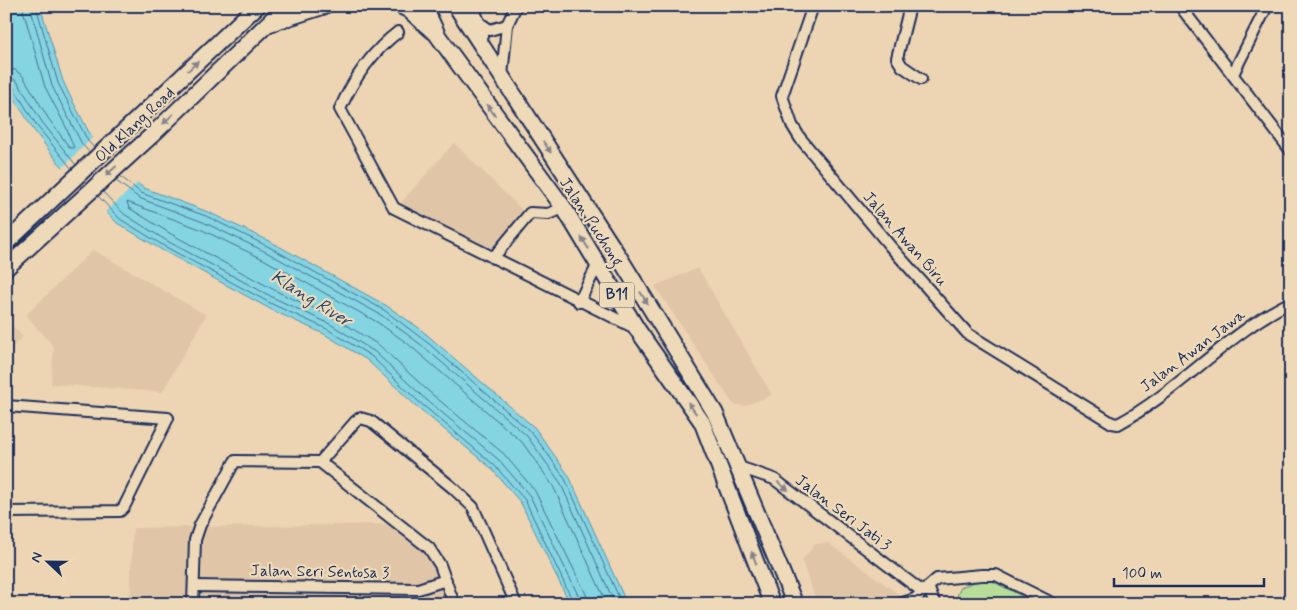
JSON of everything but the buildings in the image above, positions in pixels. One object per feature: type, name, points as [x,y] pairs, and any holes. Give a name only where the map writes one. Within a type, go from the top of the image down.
[{"type":"main road","name":"Old Klang Road","points":[[6,243],[257,6]]},
{"type":"main road","name":"Old Klang Road","points":[[6,268],[148,139],[286,6]]},
{"type":"main road","points":[[267,25],[279,23],[324,6]]},
{"type":"main road","points":[[401,6],[409,10],[438,36]]},
{"type":"main road","name":"Jalan Puchong","points":[[424,6],[438,36],[564,208],[636,329],[702,422],[772,604]]},
{"type":"main road","name":"Jalan Puchong","points":[[456,6],[619,257],[716,413],[795,604]]},
{"type":"main road","points":[[470,6],[490,57]]},
{"type":"street","points":[[502,76],[507,24],[516,6]]},
{"type":"street","name":"Jalan Awan Biru","points":[[813,6],[782,96],[792,125],[800,138],[890,246],[968,334],[1115,424]]},
{"type":"street","points":[[910,6],[897,58],[902,66],[921,79]]},
{"type":"street","points":[[1180,6],[1291,151]]},
{"type":"street","points":[[1233,74],[1267,6]]},
{"type":"street","points":[[477,21],[490,30],[507,24]]},
{"type":"street","points":[[398,32],[384,42],[349,88],[340,109],[394,208],[636,329]]},
{"type":"street","points":[[493,258],[530,213],[548,214],[564,208]]},
{"type":"street","points":[[579,302],[598,264]]},
{"type":"street","name":"Jalan Awan Jawa","points":[[1115,424],[1120,423],[1178,383],[1273,311],[1291,302]]},
{"type":"street","points":[[6,406],[168,418],[124,507],[120,511],[6,512]]},
{"type":"street","points":[[320,462],[354,422],[360,418],[371,421],[453,488],[473,507],[516,604]]},
{"type":"street","points":[[193,604],[195,540],[200,525],[234,461],[320,462],[429,548],[440,564],[454,604]]},
{"type":"street","name":"Jalan Seri Jati 3","points":[[738,467],[774,480],[921,596]]},
{"type":"street","points":[[900,604],[921,596],[937,579],[996,575],[1054,604]]},
{"type":"street","name":"Jalan Seri Sentosa 3","points":[[194,586],[418,588],[446,580]]},
{"type":"street","points":[[921,596],[935,604]]},
{"type":"shaded area","points":[[454,143],[525,213],[492,253],[398,206]]},
{"type":"shaded area","points":[[93,250],[206,315],[162,392],[51,384],[54,347],[26,315]]},
{"type":"shaded area","points":[[698,268],[772,395],[744,406],[733,404],[655,286]]},
{"type":"shaded area","points":[[6,319],[23,337],[6,353]]},
{"type":"shaded area","points":[[393,524],[426,550],[436,564],[450,604],[130,604],[133,528]]},
{"type":"shaded area","points":[[828,543],[912,604],[817,604],[802,561],[815,544]]},
{"type":"green space","points":[[986,578],[1037,604],[956,604],[955,601],[961,587]]},
{"type":"water","name":"Klang River","points":[[6,6],[40,6],[63,81],[70,96],[92,138],[130,179],[144,188],[208,212],[271,242],[387,306],[419,328],[535,428],[569,476],[627,604],[570,604],[521,503],[491,468],[415,405],[367,360],[324,334],[272,310],[162,250],[117,223],[58,162],[33,129],[6,84]]},
{"type":"pier","points":[[94,136],[113,159],[139,182],[104,213],[61,169]]}]
